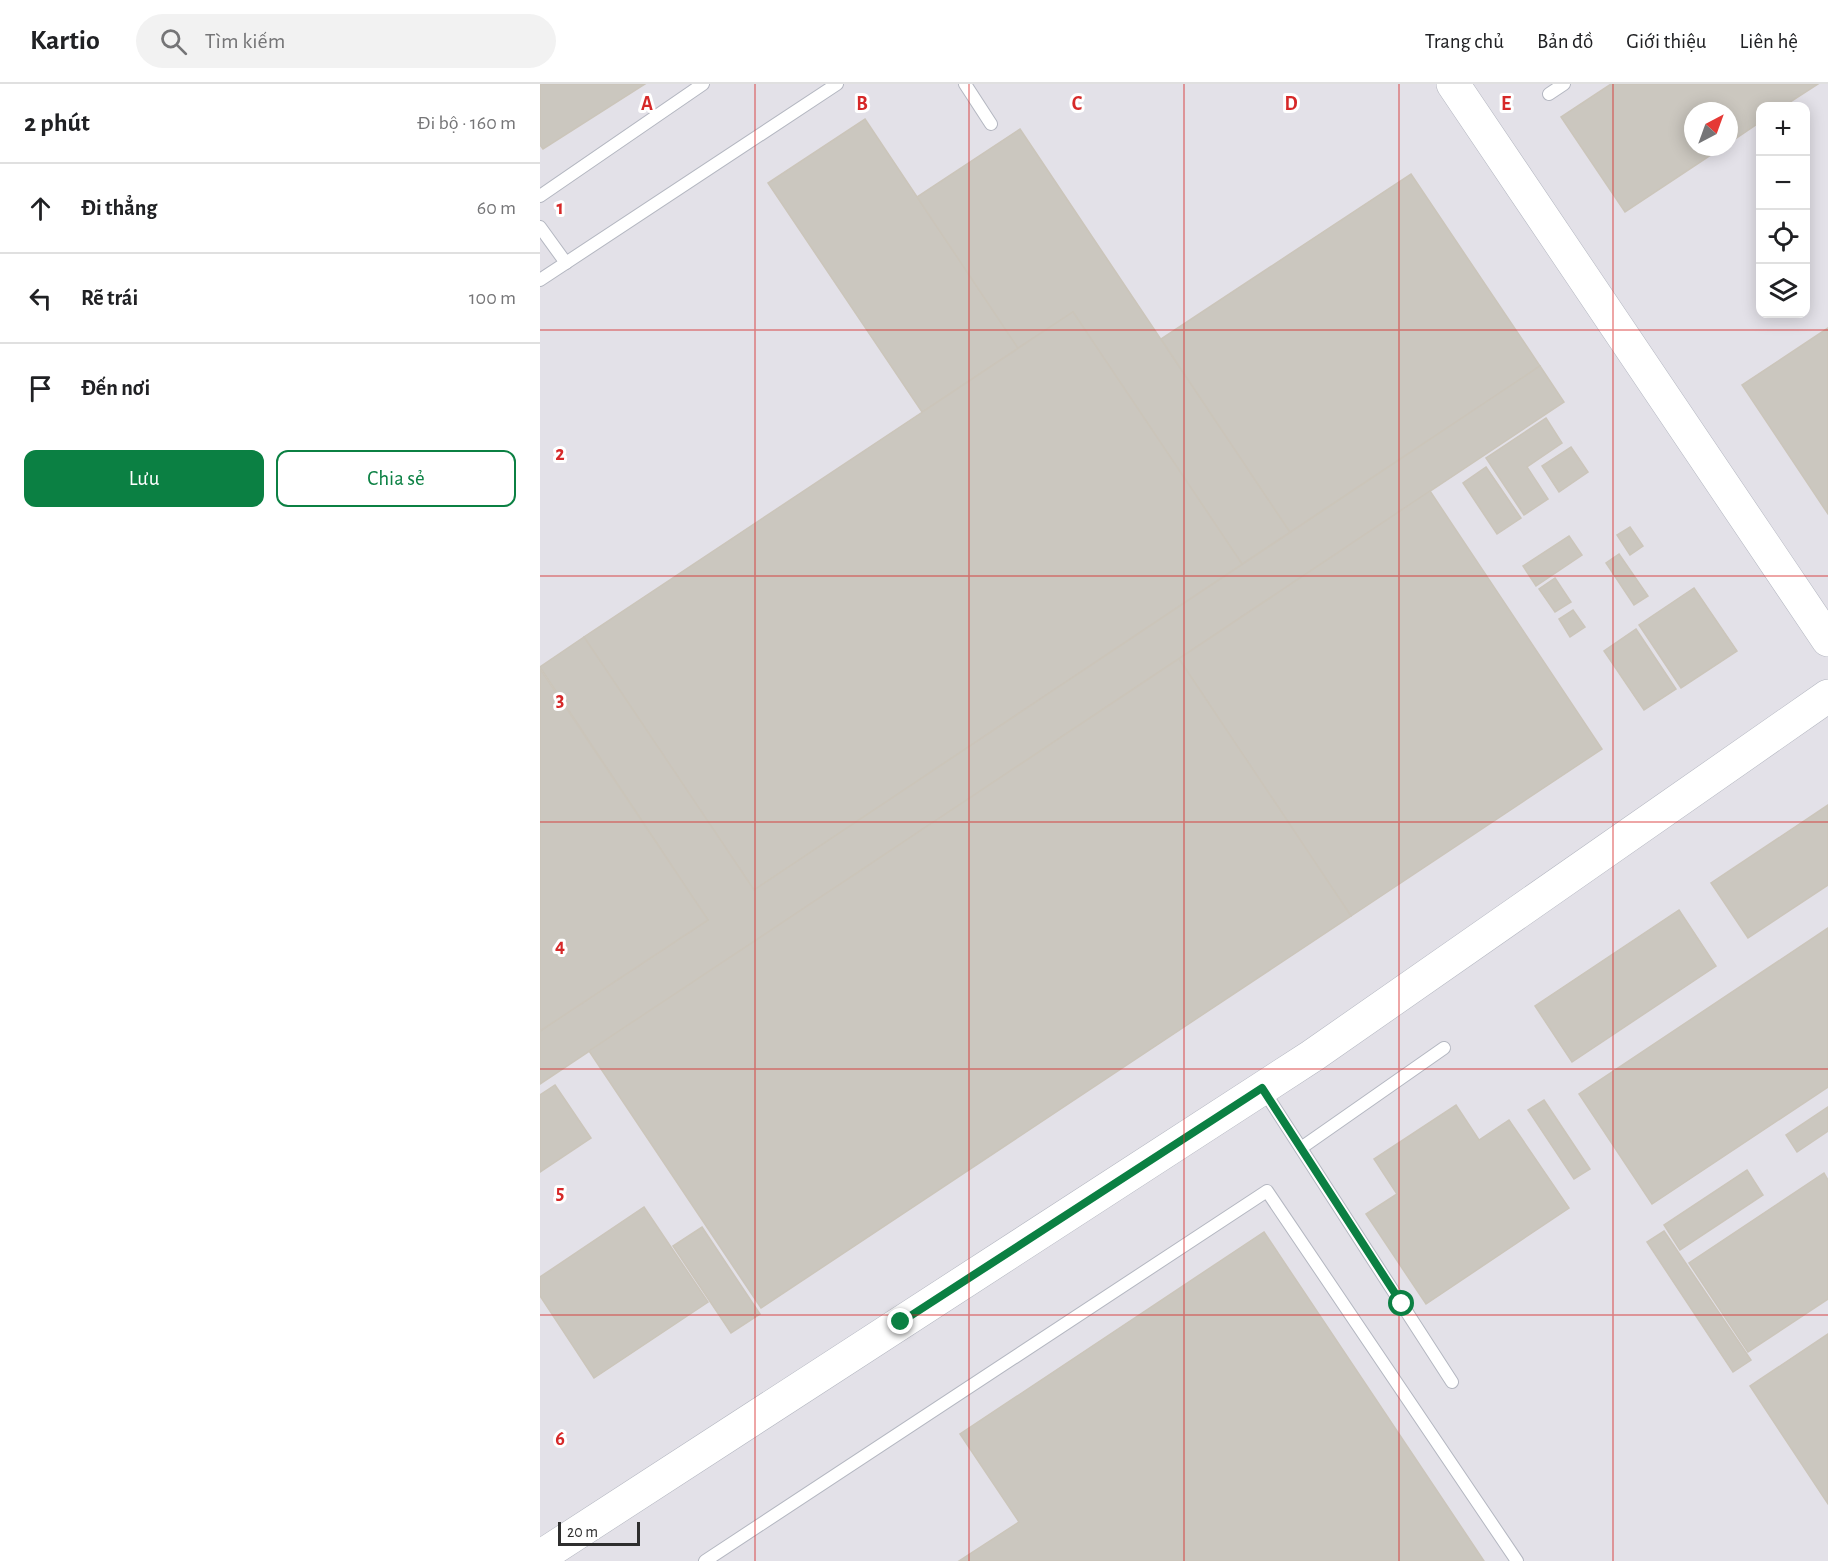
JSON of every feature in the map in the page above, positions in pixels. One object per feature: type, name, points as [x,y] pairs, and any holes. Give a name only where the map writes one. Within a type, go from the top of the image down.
[{"type":"street","points":[[1453,84],[1828,640]]},
{"type":"street","points":[[540,1557],[1262,1088],[1828,696]]},
{"type":"lane","points":[[540,196],[703,84]]},
{"type":"lane","points":[[540,280],[837,84]]},
{"type":"lane","points":[[965,84],[991,124]]},
{"type":"lane","points":[[1549,94],[1564,84]]},
{"type":"lane","points":[[540,227],[566,263]]},
{"type":"lane","points":[[1301,1148],[1444,1048]]},
{"type":"lane","points":[[1262,1088],[1452,1382]]},
{"type":"lane","points":[[705,1561],[1267,1191],[1517,1561]]},
{"type":"shaded area","points":[[540,84],[1828,84],[1828,1561],[540,1561]]},
{"type":"building","points":[[540,84],[645,84],[543,149],[540,145]]},
{"type":"building","points":[[1611,84],[1818,84],[1790,102],[1756,102],[1756,125],[1738,137],[1738,102],[1684,102],[1684,156],[1709,156],[1625,212],[1561,117]]},
{"type":"building","points":[[865,119],[1018,348],[922,412],[768,183]]},
{"type":"building","points":[[1020,129],[1290,532],[1242,564],[1073,312],[1018,348],[917,197]]},
{"type":"building","points":[[1411,174],[1540,366],[1290,532],[1161,339]]},
{"type":"building","points":[[1073,312],[1242,564],[754,890],[584,637]]},
{"type":"building","points":[[1828,328],[1828,514],[1742,385]]},
{"type":"building","points":[[1540,366],[1564,402],[540,1084],[540,1031],[708,920],[540,667],[584,637],[754,890]]},
{"type":"building","points":[[1546,418],[1562,443],[1527,467],[1548,499],[1524,515],[1486,458]]},
{"type":"building","points":[[1571,447],[1588,472],[1559,492],[1542,466]]},
{"type":"building","points":[[1486,467],[1521,518],[1497,534],[1463,483]]},
{"type":"building","points":[[1430,491],[1602,749],[1351,916],[1179,659]]},
{"type":"building","points":[[1630,527],[1643,546],[1630,555],[1617,535]]},
{"type":"building","points":[[1569,536],[1582,555],[1536,586],[1523,566]]},
{"type":"building","points":[[1619,554],[1648,596],[1634,605],[1606,563]]},
{"type":"building","points":[[1555,578],[1571,602],[1555,612],[1539,589]]},
{"type":"building","points":[[1694,588],[1737,651],[1681,688],[1639,625]]},
{"type":"building","points":[[1573,610],[1585,627],[1570,637],[1559,619]]},
{"type":"building","points":[[1636,629],[1676,689],[1644,710],[1604,651]]},
{"type":"building","points":[[1179,659],[1351,916],[761,1308],[589,1051]]},
{"type":"building","points":[[540,669],[708,920],[540,1031]]},
{"type":"building","points":[[1828,805],[1828,885],[1748,938],[1711,883]]},
{"type":"building","points":[[1679,910],[1716,966],[1572,1062],[1535,1006]]},
{"type":"building","points":[[1828,928],[1828,1087],[1652,1204],[1579,1094]]},
{"type":"building","points":[[555,1085],[591,1138],[540,1172],[540,1095]]},
{"type":"building","points":[[1544,1100],[1590,1169],[1574,1179],[1528,1110]]},
{"type":"building","points":[[1456,1105],[1479,1140],[1509,1120],[1569,1208],[1426,1304],[1366,1214],[1397,1194],[1374,1159]]},
{"type":"building","points":[[1828,1107],[1828,1131],[1797,1152],[1786,1135]]},
{"type":"building","points":[[1747,1170],[1763,1195],[1680,1250],[1664,1225]]},
{"type":"building","points":[[1824,1173],[1828,1180],[1828,1299],[1748,1352],[1689,1263]]},
{"type":"building","points":[[644,1207],[708,1302],[594,1378],[540,1296],[540,1277]]},
{"type":"building","points":[[702,1227],[760,1314],[731,1333],[673,1246]]},
{"type":"building","points":[[1664,1231],[1751,1360],[1733,1372],[1647,1242]]},
{"type":"building","points":[[1264,1232],[1484,1561],[959,1561],[1019,1522],[960,1434]]},
{"type":"building","points":[[1828,1334],[1828,1504],[1750,1386]]},
{"type":"route","points":[[901,1322],[1262,1088],[1402,1304]]}]
